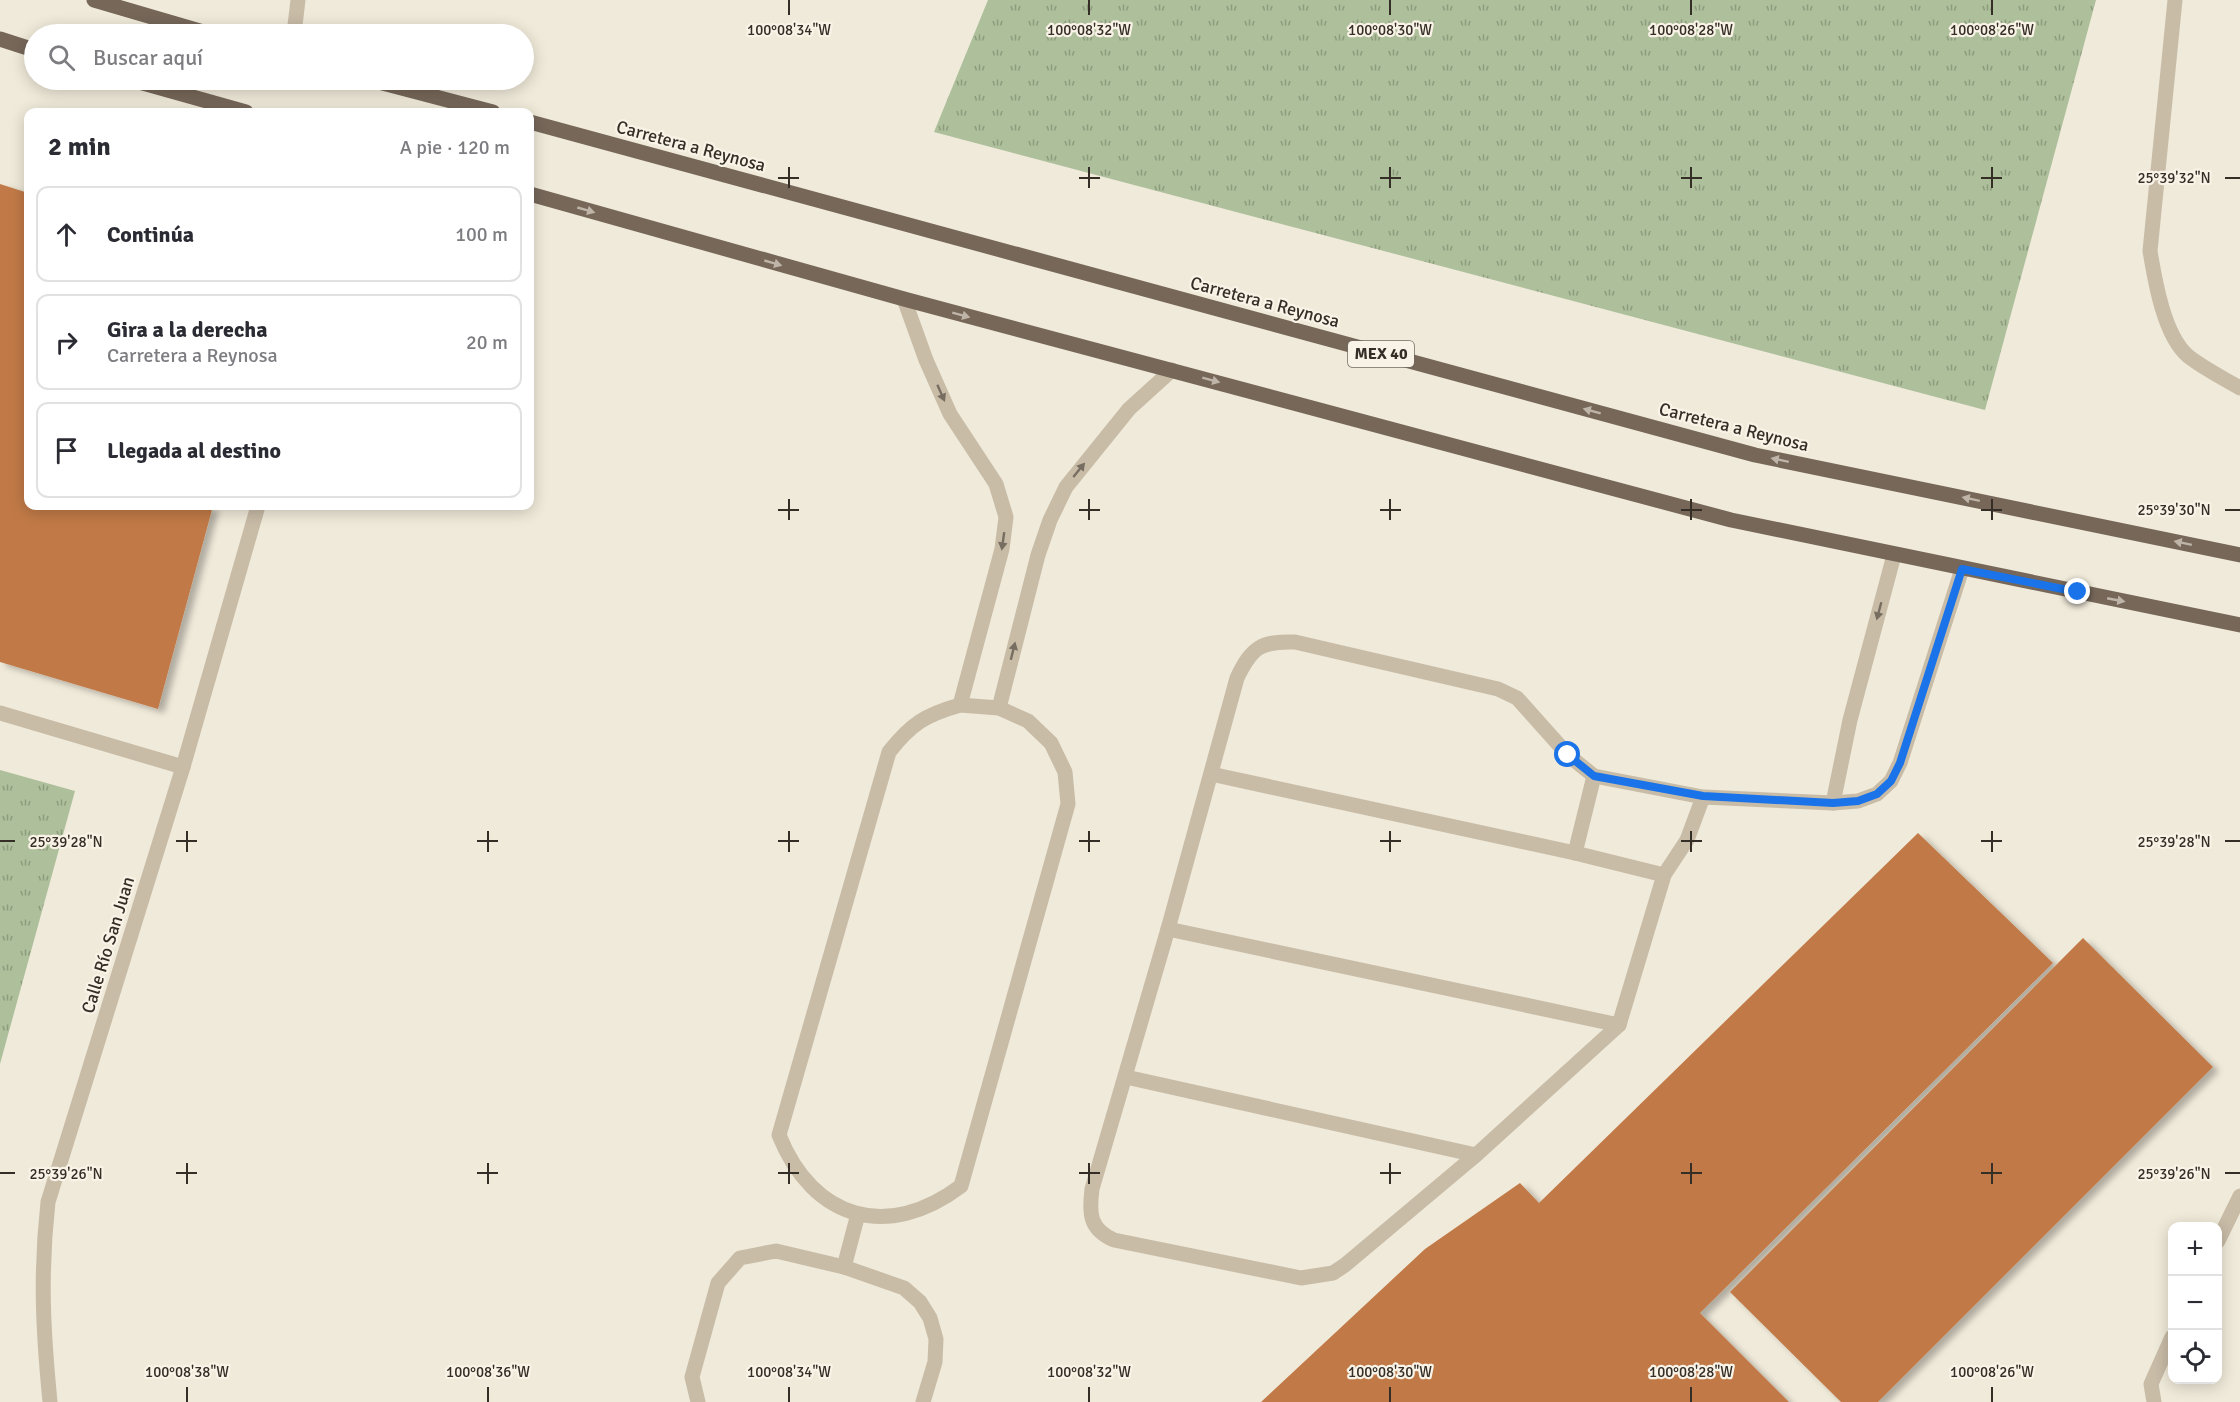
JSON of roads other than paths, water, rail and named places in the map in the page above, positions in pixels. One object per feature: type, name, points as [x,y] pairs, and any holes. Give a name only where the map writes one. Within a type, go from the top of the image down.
[{"type":"main road","points":[[94,0],[173,24]]},
{"type":"main road","points":[[0,39],[24,47]]},
{"type":"main road","points":[[169,90],[232,108]]},
{"type":"main road","points":[[409,90],[478,108]]},
{"type":"main road","name":"Carretera a Reynosa","points":[[534,123],[1755,455],[2240,555]]},
{"type":"main road","points":[[534,195],[904,299],[1731,520],[2240,625]]},
{"type":"street","points":[[295,24],[298,0]]},
{"type":"street","points":[[2175,0],[2150,251],[2156,291],[2169,326],[2186,354],[2240,388]]},
{"type":"street","points":[[904,299],[926,360],[950,414],[996,484],[1006,517],[1002,549],[960,705]]},
{"type":"street","points":[[999,708],[1038,555],[1050,520],[1066,487],[1129,409],[1172,370]]},
{"type":"street","name":"Calle Río San Juan","points":[[50,1402],[42,1323],[42,1261],[48,1202],[183,767],[257,510]]},
{"type":"street","points":[[1833,803],[1850,720],[1894,555]]},
{"type":"street","points":[[1703,796],[1687,840],[1664,875],[1619,1025],[1476,1155],[1345,1265],[1333,1273],[1301,1278],[1114,1240],[1101,1234],[1092,1224],[1089,1210],[1092,1189],[1168,929],[1237,678],[1247,657],[1258,647],[1276,642],[1295,642],[1498,689],[1517,698],[1568,755],[1594,776],[1703,796],[1833,803],[1858,801],[1877,794],[1891,781],[1900,763],[1962,569]]},
{"type":"street","points":[[960,705],[999,708],[1028,721],[1051,743],[1065,772],[1068,804],[961,1186],[939,1203],[913,1213],[885,1217],[858,1214],[831,1203],[808,1185],[790,1162],[779,1135],[889,752],[907,729],[932,713],[960,705]]},
{"type":"street","points":[[0,713],[183,767]]},
{"type":"street","points":[[1211,774],[1575,853],[1664,875]]},
{"type":"street","points":[[1575,853],[1594,776]]},
{"type":"street","points":[[1168,929],[1619,1025]]},
{"type":"street","points":[[1126,1077],[1476,1155]]},
{"type":"street","points":[[2222,1231],[2240,1196]]},
{"type":"street","points":[[844,1267],[858,1214]]},
{"type":"street","points":[[698,1402],[692,1377],[718,1284],[740,1258],[776,1251],[844,1267],[904,1288],[920,1302],[930,1318],[936,1339],[935,1362],[922,1402]]},
{"type":"street","points":[[2154,1402],[2151,1384],[2168,1346]]}]
